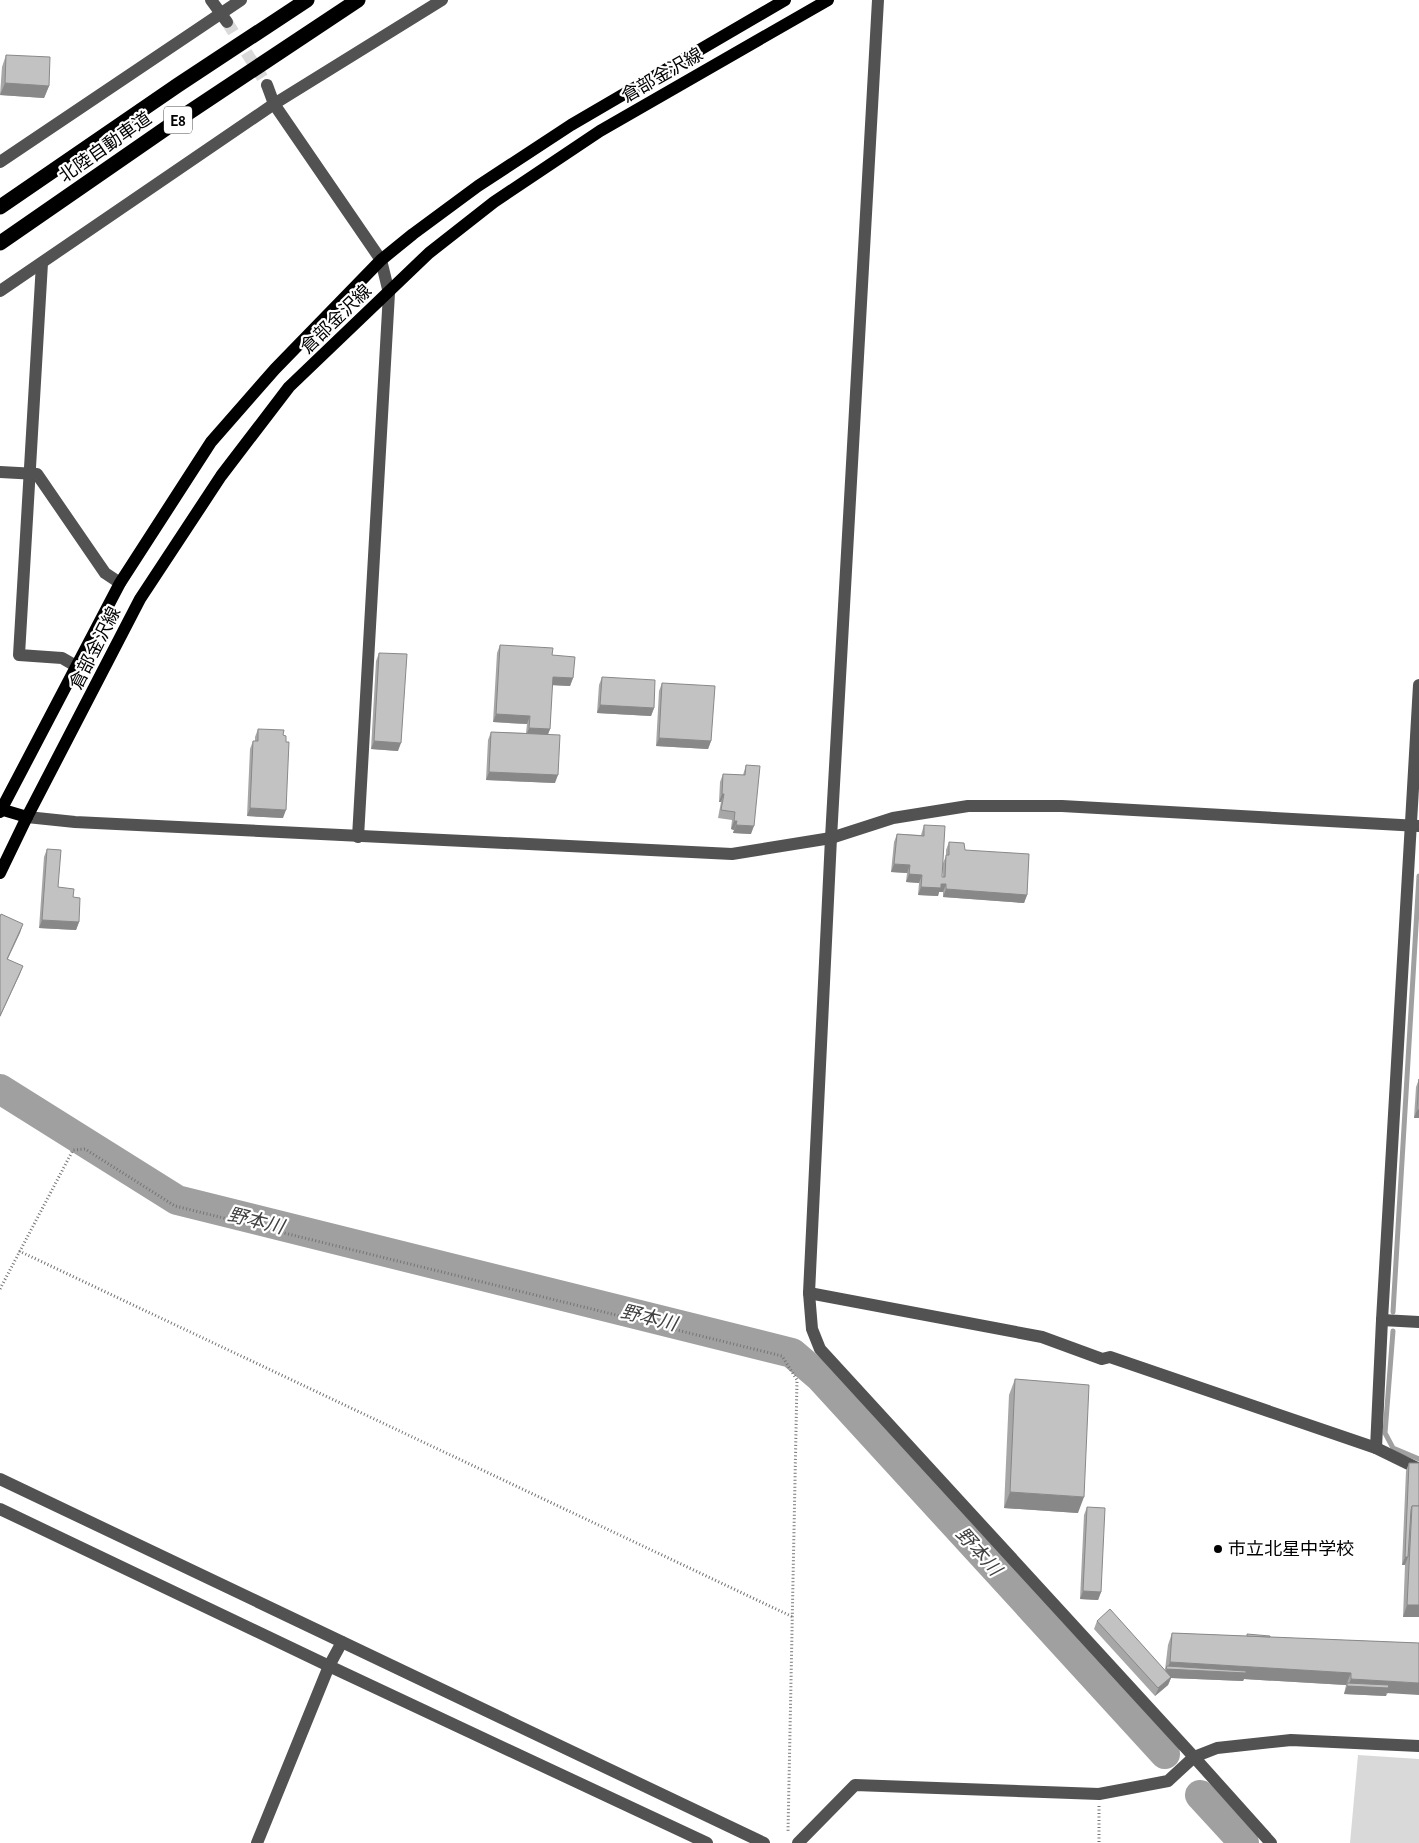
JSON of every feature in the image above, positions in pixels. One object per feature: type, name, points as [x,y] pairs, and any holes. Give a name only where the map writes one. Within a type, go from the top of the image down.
[{"type":"highway","name":"北陸自動車道","points":[[0,207],[178,85],[307,0]]},
{"type":"highway","name":"北陸自動車道","points":[[0,242],[188,113],[358,0]]},
{"type":"main road","name":"倉部金沢線","points":[[0,810],[120,583],[211,442],[275,369],[382,260],[413,234],[478,186],[571,124],[785,0]]},
{"type":"main road","name":"倉部金沢線","points":[[0,873],[140,599],[221,476],[289,387],[389,293],[428,253],[494,202],[600,131],[828,0]]},
{"type":"main road","points":[[0,810],[27,817]]},
{"type":"street","points":[[211,0],[224,17]]},
{"type":"street","points":[[0,162],[224,17],[241,0]]},
{"type":"street","points":[[0,291],[274,104],[442,0]]},
{"type":"street","points":[[878,0],[809,1293],[812,1329],[820,1348],[1271,1843]]},
{"type":"street","points":[[267,85],[274,104],[382,260],[389,293],[358,837]]},
{"type":"street","points":[[42,263],[18,655],[62,658],[76,666]]},
{"type":"street","points":[[0,472],[37,474],[105,573],[120,583]]},
{"type":"street","points":[[1376,1448],[1382,1320],[1415,826],[1419,685]]},
{"type":"street","points":[[27,817],[75,822],[358,837],[732,854],[832,838],[893,818],[968,806],[1062,806],[1415,826]]},
{"type":"street","points":[[809,1293],[1042,1337],[1102,1359],[1110,1357],[1376,1448],[1419,1469]]},
{"type":"street","points":[[1382,1320],[1419,1322]]},
{"type":"street","points":[[0,1479],[764,1843]]},
{"type":"street","points":[[0,1509],[329,1666],[708,1843]]},
{"type":"street","points":[[257,1843],[329,1666],[342,1642]]},
{"type":"street","points":[[798,1843],[856,1785],[1099,1794],[1168,1781],[1194,1758],[1217,1748],[1291,1740],[1419,1746]]},
{"type":"path","points":[[0,1289],[73,1150],[85,1149],[175,1206],[782,1356],[797,1380],[788,1833]]},
{"type":"path","points":[[19,1251],[793,1617]]},
{"type":"path","points":[[1099,1794],[1099,1843]]},
{"type":"shaded area","points":[[1358,1755],[1419,1759],[1419,1843],[1350,1843]]},
{"type":"building","points":[[6,55],[50,57],[49,86],[5,83]]},
{"type":"building","points":[[500,645],[553,648],[552,655],[575,657],[573,678],[553,677],[550,729],[529,728],[530,716],[496,714]]},
{"type":"building","points":[[379,653],[407,654],[401,743],[374,741]]},
{"type":"building","points":[[602,677],[655,680],[654,708],[600,705]]},
{"type":"building","points":[[662,683],[715,686],[711,741],[659,738]]},
{"type":"building","points":[[258,729],[284,730],[283,735],[286,736],[286,742],[289,742],[286,810],[250,808],[253,741],[258,741]]},
{"type":"building","points":[[491,732],[560,735],[558,775],[489,772]]},
{"type":"building","points":[[746,765],[760,766],[754,826],[736,825],[737,821],[734,821],[735,812],[721,810],[724,794],[722,794],[723,774],[745,775]]},
{"type":"building","points":[[924,825],[945,826],[942,877],[945,877],[946,855],[949,855],[949,842],[964,843],[965,850],[1029,854],[1027,895],[946,889],[946,884],[941,884],[941,888],[921,887],[922,875],[909,874],[910,865],[894,864],[897,834],[924,836]]},
{"type":"building","points":[[47,849],[61,850],[58,887],[74,889],[73,897],[80,898],[79,922],[42,920]]},
{"type":"building","points":[[1,914],[23,924],[7,959],[23,966],[0,1016],[0,917]]},
{"type":"building","points":[[1419,1079],[1419,1110],[1417,1110]]},
{"type":"building","points":[[1015,1379],[1089,1385],[1084,1497],[1010,1492]]},
{"type":"building","points":[[1409,1463],[1419,1463],[1419,1506],[1412,1506],[1408,1557],[1405,1557]]},
{"type":"building","points":[[1412,1506],[1419,1506],[1419,1605],[1407,1605]]},
{"type":"building","points":[[1087,1507],[1105,1508],[1101,1592],[1083,1591]]},
{"type":"building","points":[[1110,1609],[1171,1677],[1158,1688],[1097,1621]]},
{"type":"building","points":[[1172,1633],[1419,1643],[1419,1683],[1351,1679],[1351,1673],[1170,1662]]},
{"type":"building","points":[[1247,1634],[1270,1636],[1270,1637],[1247,1636]]},
{"type":"building","points":[[1167,1666],[1246,1671],[1246,1673],[1166,1669]]},
{"type":"building","points":[[1347,1683],[1389,1685],[1388,1688],[1347,1686]]},
{"type":"waterway","points":[[1393,1312],[1419,876]]},
{"type":"waterway","name":"野本川","points":[[0,1089],[177,1200],[792,1353],[820,1377],[1165,1754]]},
{"type":"waterway","points":[[1393,1331],[1385,1433],[1393,1448],[1419,1459]]},
{"type":"waterway","name":"野本川","points":[[1200,1795],[1244,1843]]},
{"type":"tunnel","points":[[227,22],[267,85]]},
{"type":"place","name":"市立北星中学校","points":[[1218,1549]]}]
